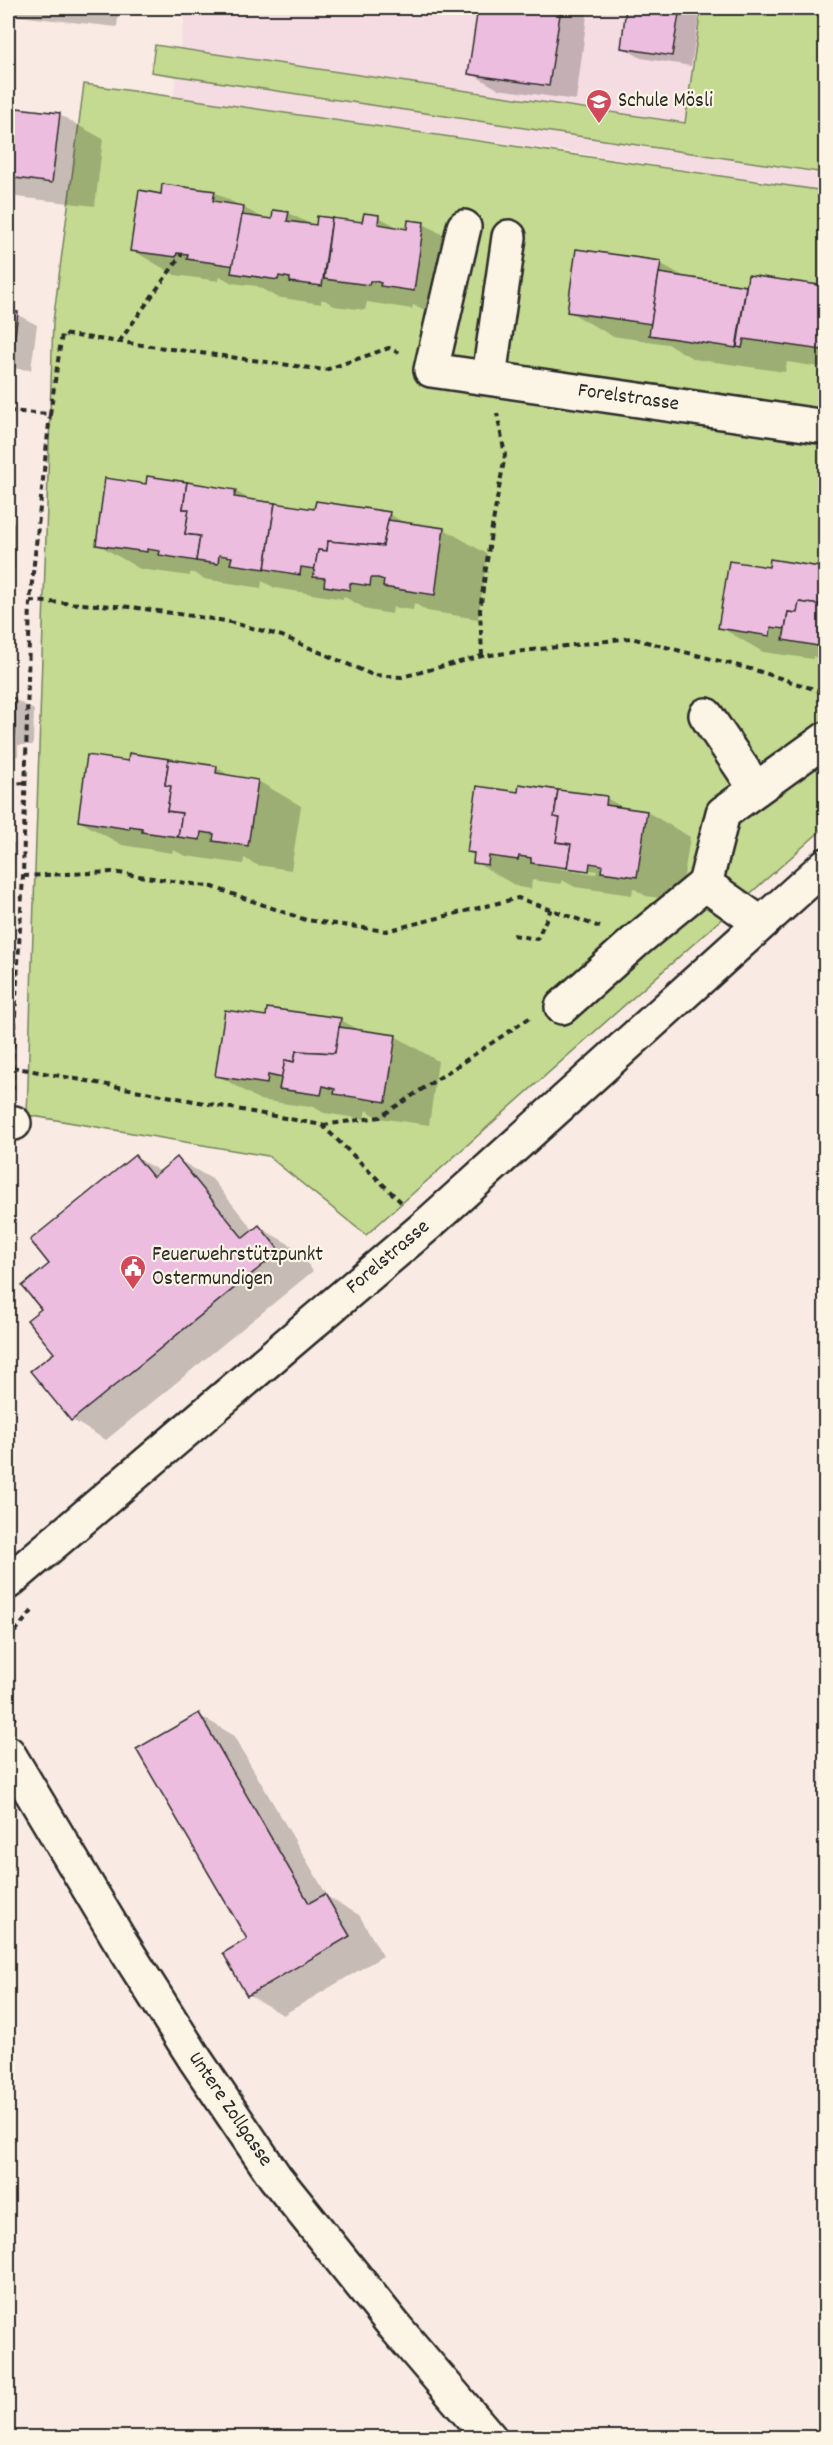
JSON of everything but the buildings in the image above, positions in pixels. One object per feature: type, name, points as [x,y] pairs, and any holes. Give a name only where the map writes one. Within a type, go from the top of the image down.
[{"type":"street","points":[[431,369],[464,227]]},
{"type":"street","points":[[489,377],[509,237]]},
{"type":"street","name":"Forelstrasse","points":[[431,369],[825,427]]},
{"type":"street","points":[[706,715],[756,789]]},
{"type":"street","points":[[562,1008],[637,940],[705,884],[723,813],[825,739]]},
{"type":"street","name":"Forelstrasse","points":[[8,1582],[426,1226],[825,865]]},
{"type":"street","points":[[705,884],[760,923]]},
{"type":"street","name":"Untere Zollgasse","points":[[8,1754],[119,1939],[195,2059],[275,2177],[396,2328],[490,2438]]},
{"type":"path","points":[[118,342],[182,254]]},
{"type":"path","points":[[11,1123],[23,876],[30,601],[50,414],[62,334],[325,370],[389,348],[431,369]]},
{"type":"path","points":[[482,656],[480,610],[490,532],[505,455],[489,377]]},
{"type":"path","points":[[8,411],[50,414]]},
{"type":"path","points":[[30,601],[131,607],[226,621],[282,636],[373,675],[402,677],[482,656],[631,638],[758,671],[825,693]]},
{"type":"path","points":[[8,784],[26,783]]},
{"type":"path","points":[[23,876],[112,872],[213,887],[306,920],[386,931],[518,898],[637,940]]},
{"type":"path","points":[[513,935],[537,939],[551,909]]},
{"type":"path","points":[[12,1067],[322,1125],[380,1117],[532,1017],[562,1008]]},
{"type":"path","points":[[322,1125],[426,1226]]},
{"type":"shaded area","name":"Schule Mösli","points":[[186,8],[825,8],[825,191],[572,152],[173,98]]},
{"type":"green space","points":[[701,8],[825,8],[825,173],[151,72],[155,45],[685,123]]},
{"type":"green space","points":[[84,84],[825,191],[825,827],[366,1235],[268,1156],[27,1115],[53,322]]},
{"type":"place","name":"Schule Mösli","points":[[599,125]]},
{"type":"place","name":"Feuerwehrstützpunkt Ostermundigen","points":[[133,1291]]}]
